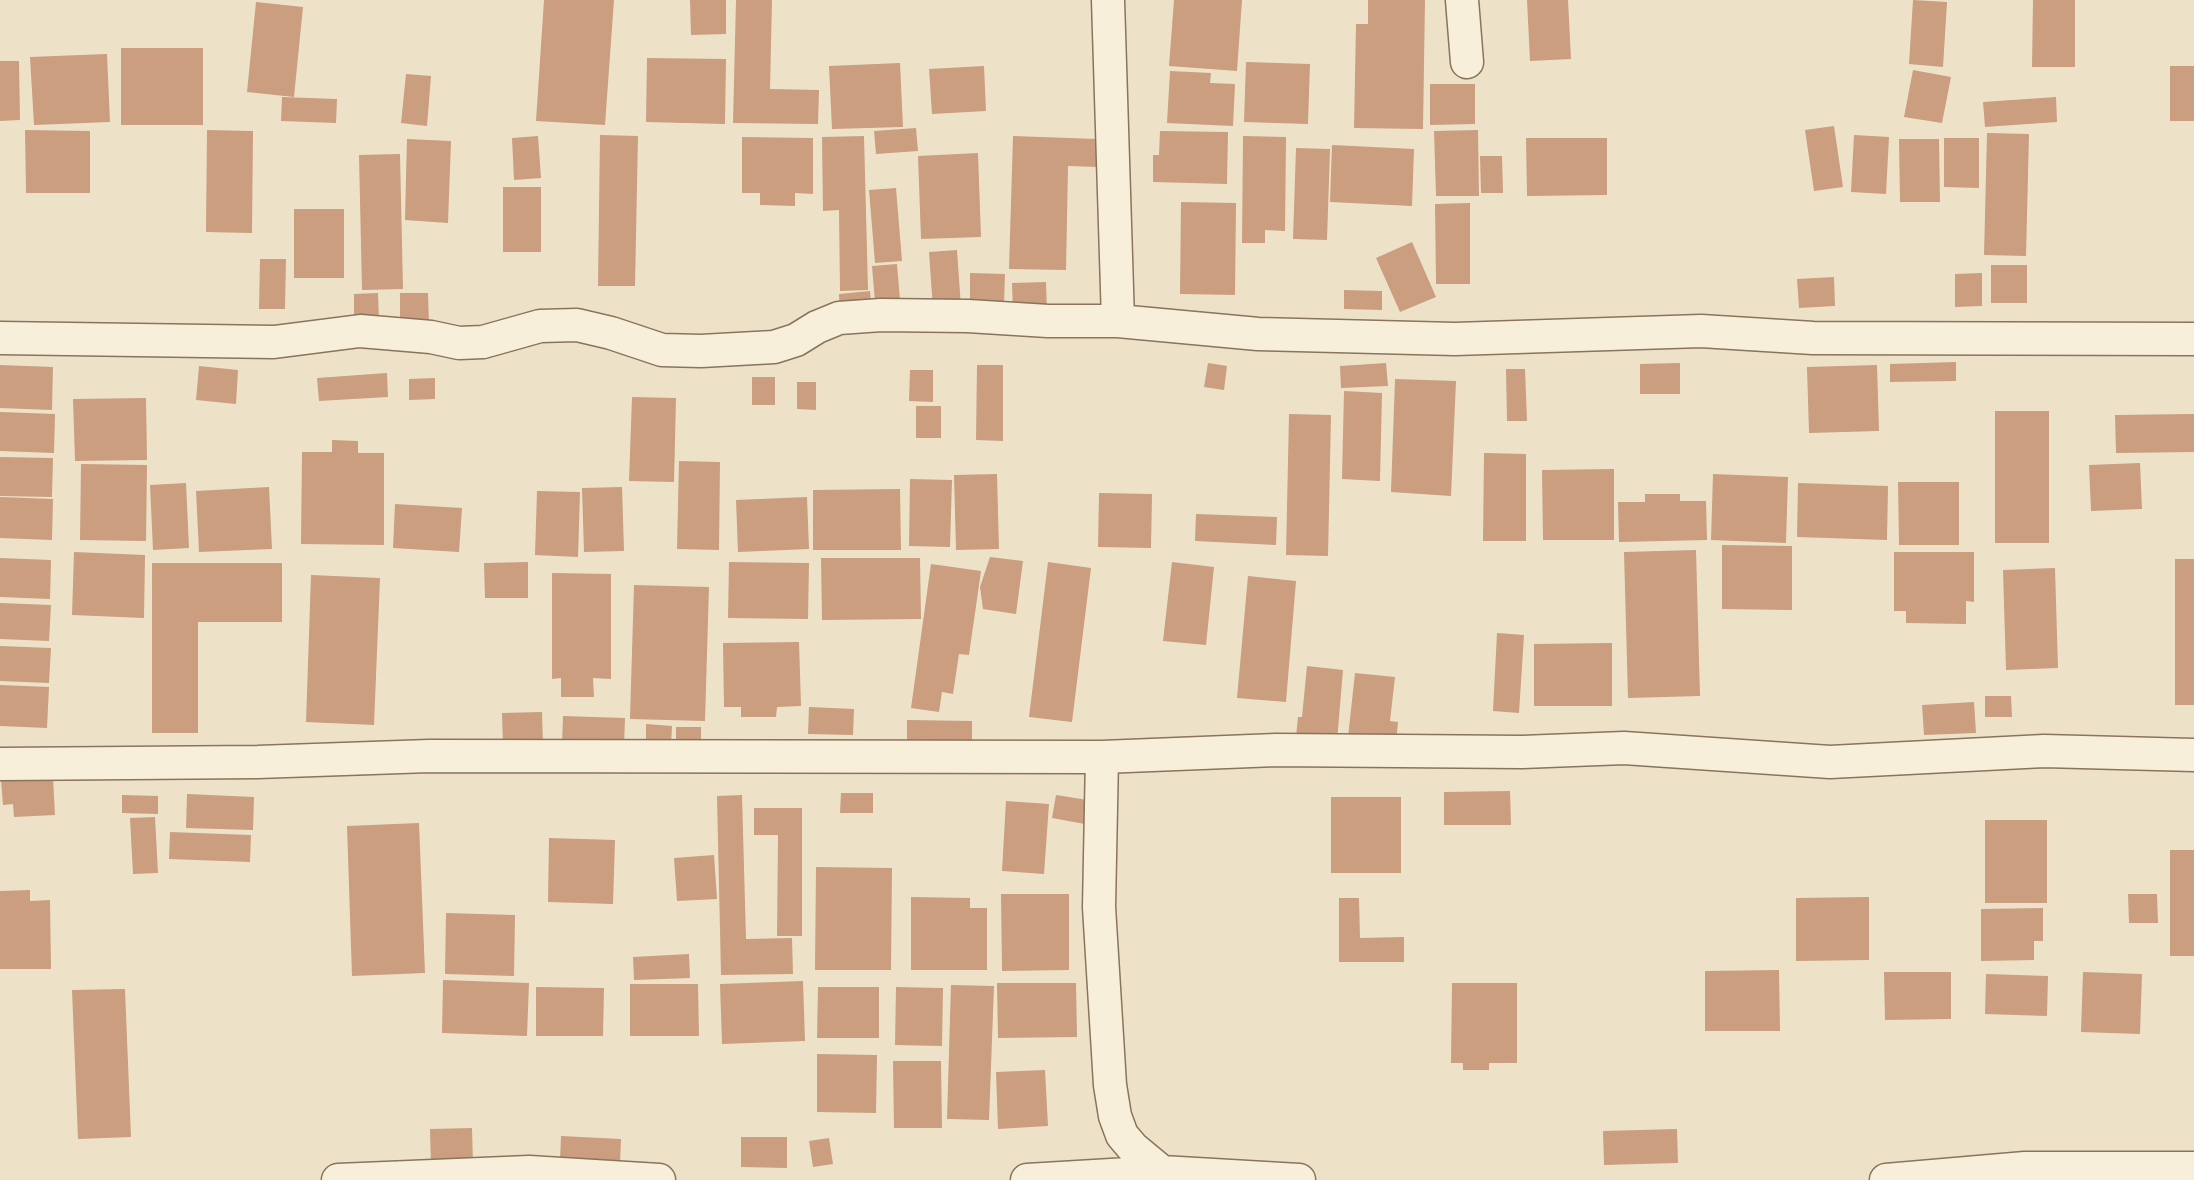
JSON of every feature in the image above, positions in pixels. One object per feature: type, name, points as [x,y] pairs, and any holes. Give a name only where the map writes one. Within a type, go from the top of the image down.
[{"type":"street","points":[[1108,0],[1118,321]]},
{"type":"street","points":[[1462,0],[1467,62]]},
{"type":"street","points":[[0,338],[274,342],[360,331],[431,337],[459,344],[483,342],[540,326],[577,325],[611,332],[662,350],[701,351],[774,346],[796,340],[839,318],[881,315],[1118,321],[1258,334],[1455,339],[1702,331],[1813,338],[2194,339]]},
{"type":"street","points":[[0,764],[257,762],[429,756],[1102,757],[1276,750],[1522,752],[1624,748],[1830,762],[2044,751],[2194,755]]},
{"type":"street","points":[[1102,757],[1100,907],[1110,1085],[1115,1116],[1122,1135],[1140,1155],[1162,1172]]},
{"type":"street","points":[[1886,1180],[2025,1168],[2194,1168]]},
{"type":"street","points":[[338,1180],[529,1172],[659,1180]]},
{"type":"street","points":[[1027,1180],[1162,1172],[1299,1180]]},
{"type":"building","points":[[544,0],[614,0],[605,125],[536,121]]},
{"type":"building","points":[[690,0],[726,0],[726,34],[691,35]]},
{"type":"building","points":[[736,0],[772,0],[770,89],[819,90],[818,124],[733,123]]},
{"type":"building","points":[[1174,0],[1242,0],[1237,71],[1169,66]]},
{"type":"building","points":[[1368,0],[1425,0],[1423,129],[1354,128],[1356,24],[1368,24]]},
{"type":"building","points":[[1527,0],[1568,0],[1571,59],[1530,61]]},
{"type":"building","points":[[1913,0],[1947,2],[1943,67],[1909,64]]},
{"type":"building","points":[[2033,0],[2075,0],[2075,67],[2032,67]]},
{"type":"building","points":[[256,2],[303,7],[294,97],[247,92]]},
{"type":"building","points":[[121,48],[203,48],[203,125],[121,125]]},
{"type":"building","points":[[107,54],[110,122],[34,125],[30,57]]},
{"type":"building","points":[[647,58],[726,59],[725,124],[646,122]]},
{"type":"building","points":[[0,61],[19,61],[20,120],[0,121]]},
{"type":"building","points":[[1246,62],[1310,64],[1308,124],[1244,122]]},
{"type":"building","points":[[900,63],[903,127],[832,129],[829,66]]},
{"type":"building","points":[[984,66],[986,111],[932,114],[929,69]]},
{"type":"building","points":[[2170,66],[2194,66],[2194,121],[2170,121]]},
{"type":"building","points":[[1913,70],[1951,77],[1942,123],[1904,117]]},
{"type":"building","points":[[1170,71],[1211,73],[1210,83],[1235,84],[1233,126],[1167,123]]},
{"type":"building","points":[[406,74],[431,76],[427,126],[401,123]]},
{"type":"building","points":[[1430,84],[1475,84],[1475,124],[1430,125]]},
{"type":"building","points":[[282,97],[337,99],[336,123],[281,121]]},
{"type":"building","points":[[2056,97],[2057,122],[1985,127],[1983,102]]},
{"type":"building","points":[[1834,126],[1843,187],[1814,191],[1805,130]]},
{"type":"building","points":[[916,128],[918,151],[876,154],[874,131]]},
{"type":"building","points":[[25,130],[90,131],[90,193],[26,193]]},
{"type":"building","points":[[207,130],[253,131],[252,233],[206,232]]},
{"type":"building","points":[[1478,130],[1479,196],[1436,196],[1434,131]]},
{"type":"building","points":[[1160,131],[1228,132],[1227,184],[1153,182],[1153,155],[1159,155]]},
{"type":"building","points":[[1987,133],[2029,134],[2026,256],[1984,255]]},
{"type":"building","points":[[600,135],[638,136],[635,286],[598,286]]},
{"type":"building","points":[[1854,135],[1889,137],[1886,194],[1851,192]]},
{"type":"building","points":[[538,136],[541,178],[514,180],[512,138]]},
{"type":"building","points":[[864,136],[868,290],[840,291],[839,210],[823,211],[822,137]]},
{"type":"building","points":[[1013,136],[1098,139],[1098,167],[1068,166],[1066,270],[1009,269]]},
{"type":"building","points":[[1243,136],[1286,137],[1285,231],[1265,230],[1265,243],[1242,243]]},
{"type":"building","points":[[742,137],[813,138],[813,194],[795,193],[795,206],[760,205],[760,193],[742,193]]},
{"type":"building","points":[[1526,138],[1607,138],[1607,195],[1527,196]]},
{"type":"building","points":[[1944,138],[1979,138],[1979,188],[1944,187]]},
{"type":"building","points":[[407,139],[451,141],[448,223],[405,220]]},
{"type":"building","points":[[1899,139],[1939,139],[1940,202],[1900,202]]},
{"type":"building","points":[[1332,145],[1414,149],[1412,206],[1330,202]]},
{"type":"building","points":[[1296,148],[1330,149],[1327,240],[1293,239]]},
{"type":"building","points":[[978,153],[981,237],[921,239],[918,156]]},
{"type":"building","points":[[400,154],[403,289],[362,290],[359,155]]},
{"type":"building","points":[[1480,156],[1502,156],[1503,193],[1481,193]]},
{"type":"building","points":[[503,187],[541,187],[541,252],[503,252]]},
{"type":"building","points":[[896,188],[902,261],[875,263],[869,190]]},
{"type":"building","points":[[1181,202],[1236,203],[1235,295],[1180,294]]},
{"type":"building","points":[[1470,203],[1470,284],[1436,284],[1435,204]]},
{"type":"building","points":[[294,209],[344,209],[344,278],[294,278]]},
{"type":"building","points":[[1412,242],[1436,297],[1400,312],[1376,258]]},
{"type":"building","points":[[957,250],[961,307],[933,309],[929,252]]},
{"type":"building","points":[[260,259],[286,259],[285,309],[259,309]]},
{"type":"building","points":[[897,264],[901,312],[876,314],[872,266]]},
{"type":"building","points":[[1991,265],[2027,265],[2027,303],[1991,303]]},
{"type":"building","points":[[970,273],[1005,274],[1004,303],[970,302]]},
{"type":"building","points":[[1982,273],[1982,306],[1955,307],[1955,274]]},
{"type":"building","points":[[1834,277],[1835,306],[1799,308],[1797,279]]},
{"type":"building","points":[[1046,282],[1047,312],[1013,313],[1012,283]]},
{"type":"building","points":[[1344,290],[1382,291],[1382,310],[1344,309]]},
{"type":"building","points":[[870,291],[872,313],[840,315],[839,294]]},
{"type":"building","points":[[378,293],[379,320],[354,320],[354,294]]},
{"type":"building","points":[[400,293],[428,293],[429,323],[400,323]]},
{"type":"building","points":[[1956,362],[1956,381],[1890,382],[1890,364]]},
{"type":"building","points":[[1208,363],[1227,366],[1224,390],[1204,387]]},
{"type":"building","points":[[1386,363],[1388,386],[1341,388],[1340,366]]},
{"type":"building","points":[[1680,363],[1680,394],[1640,394],[1640,364]]},
{"type":"building","points":[[0,365],[53,367],[52,410],[0,408]]},
{"type":"building","points":[[977,365],[1003,365],[1003,441],[976,440]]},
{"type":"building","points":[[1877,365],[1879,431],[1809,433],[1807,367]]},
{"type":"building","points":[[199,366],[238,370],[236,404],[196,400]]},
{"type":"building","points":[[1506,369],[1525,369],[1527,421],[1507,421]]},
{"type":"building","points":[[910,370],[933,370],[933,402],[909,401]]},
{"type":"building","points":[[387,373],[388,397],[319,401],[317,378]]},
{"type":"building","points":[[752,377],[775,377],[775,405],[752,405]]},
{"type":"building","points":[[435,378],[435,399],[409,400],[409,379]]},
{"type":"building","points":[[1395,379],[1456,381],[1451,496],[1391,492]]},
{"type":"building","points":[[797,382],[816,382],[816,410],[797,409]]},
{"type":"building","points":[[1344,391],[1382,393],[1380,481],[1342,479]]},
{"type":"building","points":[[632,397],[676,398],[674,482],[629,481]]},
{"type":"building","points":[[146,398],[147,460],[75,461],[73,399]]},
{"type":"building","points":[[916,406],[941,406],[941,438],[916,438]]},
{"type":"building","points":[[1995,411],[2049,411],[2049,543],[1995,543]]},
{"type":"building","points":[[0,412],[55,414],[54,453],[0,451]]},
{"type":"building","points":[[1289,414],[1331,415],[1328,556],[1286,555]]},
{"type":"building","points":[[2194,414],[2194,452],[2116,453],[2115,415]]},
{"type":"building","points":[[332,440],[358,441],[358,453],[384,453],[384,545],[301,544],[302,452],[332,452]]},
{"type":"building","points":[[1484,453],[1526,454],[1526,541],[1483,541]]},
{"type":"building","points":[[0,457],[53,458],[52,497],[0,496]]},
{"type":"building","points":[[679,461],[720,462],[719,550],[677,549]]},
{"type":"building","points":[[2140,463],[2142,509],[2091,511],[2089,465]]},
{"type":"building","points":[[81,464],[147,465],[146,541],[80,540]]},
{"type":"building","points":[[1614,469],[1614,540],[1543,540],[1542,470]]},
{"type":"building","points":[[997,474],[999,549],[956,550],[954,475]]},
{"type":"building","points":[[1713,474],[1788,477],[1786,543],[1711,540]]},
{"type":"building","points":[[910,479],[952,480],[950,547],[909,546]]},
{"type":"building","points":[[1898,482],[1959,482],[1959,545],[1899,545]]},
{"type":"building","points":[[186,483],[189,548],[153,550],[150,485]]},
{"type":"building","points":[[1798,483],[1888,486],[1887,540],[1797,537]]},
{"type":"building","points":[[269,487],[272,549],[199,552],[196,491]]},
{"type":"building","points":[[622,487],[624,551],[584,552],[582,488]]},
{"type":"building","points":[[900,489],[901,550],[813,550],[813,490]]},
{"type":"building","points":[[537,491],[580,492],[578,557],[535,555]]},
{"type":"building","points":[[1099,493],[1152,494],[1151,548],[1098,547]]},
{"type":"building","points":[[1645,494],[1680,494],[1680,501],[1706,501],[1707,540],[1619,542],[1618,502],[1645,502]]},
{"type":"building","points":[[0,497],[53,499],[52,540],[0,538]]},
{"type":"building","points":[[807,497],[809,549],[738,552],[736,500]]},
{"type":"building","points":[[395,504],[462,508],[459,552],[393,548]]},
{"type":"building","points":[[1196,514],[1277,517],[1276,545],[1195,541]]},
{"type":"building","points":[[1722,545],[1792,546],[1792,610],[1722,609]]},
{"type":"building","points":[[1696,550],[1700,696],[1628,698],[1624,552]]},
{"type":"building","points":[[74,552],[145,555],[144,618],[72,615]]},
{"type":"building","points":[[1894,552],[1974,552],[1974,602],[1966,601],[1966,624],[1906,623],[1906,611],[1894,611]]},
{"type":"building","points":[[990,557],[1023,561],[1016,614],[983,609],[980,587]]},
{"type":"building","points":[[0,558],[51,560],[50,599],[0,597]]},
{"type":"building","points":[[821,558],[920,558],[921,619],[822,620]]},
{"type":"building","points":[[2175,559],[2194,559],[2194,705],[2175,705]]},
{"type":"building","points":[[528,562],[528,598],[485,598],[484,563]]},
{"type":"building","points":[[729,562],[809,563],[808,619],[728,618]]},
{"type":"building","points":[[1048,562],[1091,568],[1072,722],[1029,717]]},
{"type":"building","points":[[1172,562],[1214,567],[1206,645],[1163,641]]},
{"type":"building","points":[[152,563],[282,563],[282,622],[198,622],[198,733],[152,733]]},
{"type":"building","points":[[931,564],[981,571],[969,655],[959,654],[953,694],[942,692],[939,712],[911,708]]},
{"type":"building","points":[[2055,568],[2058,668],[2006,670],[2003,570]]},
{"type":"building","points":[[552,573],[611,574],[611,679],[593,678],[594,697],[561,697],[561,678],[552,679]]},
{"type":"building","points":[[311,575],[380,578],[374,725],[306,722]]},
{"type":"building","points":[[1248,576],[1296,581],[1286,702],[1237,698]]},
{"type":"building","points":[[634,585],[709,587],[705,721],[630,719]]},
{"type":"building","points":[[0,603],[51,605],[49,641],[0,639]]},
{"type":"building","points":[[1497,633],[1524,635],[1519,713],[1493,711]]},
{"type":"building","points":[[799,642],[801,706],[777,707],[776,717],[741,717],[741,707],[724,707],[723,643]]},
{"type":"building","points":[[1612,643],[1612,706],[1534,706],[1534,644]]},
{"type":"building","points":[[0,646],[51,648],[49,683],[0,681]]},
{"type":"building","points":[[1307,666],[1343,670],[1337,741],[1296,737],[1298,717],[1302,717]]},
{"type":"building","points":[[1355,673],[1395,677],[1390,721],[1398,722],[1396,743],[1348,737]]},
{"type":"building","points":[[0,685],[49,687],[47,728],[0,726]]},
{"type":"building","points":[[1985,696],[2011,696],[2012,717],[1985,717]]},
{"type":"building","points":[[1974,702],[1976,733],[1924,735],[1922,705]]},
{"type":"building","points":[[809,707],[854,709],[853,735],[808,734]]},
{"type":"building","points":[[542,712],[543,745],[503,746],[502,713]]},
{"type":"building","points":[[563,716],[625,718],[624,746],[562,744]]},
{"type":"building","points":[[907,720],[972,721],[972,748],[907,747]]},
{"type":"building","points":[[646,724],[672,726],[671,746],[646,745]]},
{"type":"building","points":[[676,727],[701,727],[701,743],[676,743]]},
{"type":"building","points":[[53,778],[55,815],[14,817],[13,804],[3,805],[1,780]]},
{"type":"building","points":[[1510,791],[1511,825],[1444,825],[1444,792]]},
{"type":"building","points":[[841,793],[873,793],[873,813],[840,813]]},
{"type":"building","points":[[187,794],[254,797],[253,830],[186,828]]},
{"type":"building","points":[[122,795],[158,796],[158,814],[122,813]]},
{"type":"building","points":[[742,795],[746,939],[792,938],[793,974],[721,975],[717,796]]},
{"type":"building","points":[[1056,795],[1094,801],[1090,825],[1052,818]]},
{"type":"building","points":[[1331,797],[1401,797],[1401,873],[1331,873]]},
{"type":"building","points":[[1006,801],[1049,804],[1044,874],[1002,871]]},
{"type":"building","points":[[754,808],[802,808],[802,936],[777,936],[778,835],[754,835]]},
{"type":"building","points":[[155,817],[158,873],[133,874],[130,818]]},
{"type":"building","points":[[1985,820],[2047,820],[2047,903],[1985,903]]},
{"type":"building","points":[[419,823],[425,973],[352,976],[347,826]]},
{"type":"building","points":[[170,832],[251,835],[250,862],[169,859]]},
{"type":"building","points":[[549,838],[615,840],[613,904],[548,902]]},
{"type":"building","points":[[2170,850],[2194,850],[2194,956],[2170,956]]},
{"type":"building","points":[[714,855],[717,899],[677,901],[674,858]]},
{"type":"building","points":[[816,867],[892,868],[891,970],[815,970]]},
{"type":"building","points":[[30,890],[30,901],[50,900],[51,969],[0,969],[0,891]]},
{"type":"building","points":[[1001,894],[1069,894],[1069,970],[1002,971]]},
{"type":"building","points":[[2128,894],[2157,894],[2158,923],[2129,923]]},
{"type":"building","points":[[911,897],[970,898],[970,908],[987,908],[987,970],[911,970]]},
{"type":"building","points":[[1869,897],[1869,960],[1796,961],[1796,898]]},
{"type":"building","points":[[1339,898],[1359,898],[1360,938],[1404,937],[1404,962],[1339,962]]},
{"type":"building","points":[[2043,908],[2043,941],[2034,941],[2034,960],[1981,961],[1981,909]]},
{"type":"building","points":[[446,913],[515,915],[514,976],[445,974]]},
{"type":"building","points":[[689,954],[690,978],[634,980],[633,957]]},
{"type":"building","points":[[1779,970],[1780,1031],[1705,1031],[1705,971]]},
{"type":"building","points":[[1884,972],[1951,972],[1951,1019],[1885,1020]]},
{"type":"building","points":[[2083,972],[2142,974],[2140,1034],[2081,1032]]},
{"type":"building","points":[[1986,974],[2048,976],[2047,1016],[1985,1014]]},
{"type":"building","points":[[443,980],[529,983],[527,1036],[442,1033]]},
{"type":"building","points":[[803,981],[805,1041],[722,1044],[720,984]]},
{"type":"building","points":[[997,983],[1076,983],[1077,1037],[998,1038]]},
{"type":"building","points":[[1452,983],[1517,983],[1517,1063],[1489,1063],[1489,1070],[1463,1070],[1463,1063],[1451,1063]]},
{"type":"building","points":[[630,984],[698,984],[699,1036],[630,1036]]},
{"type":"building","points":[[951,985],[994,986],[989,1120],[947,1119]]},
{"type":"building","points":[[536,987],[604,988],[603,1036],[536,1036]]},
{"type":"building","points":[[818,987],[879,987],[879,1038],[817,1038]]},
{"type":"building","points":[[896,987],[943,988],[942,1046],[895,1045]]},
{"type":"building","points":[[125,989],[131,1137],[78,1139],[72,990]]},
{"type":"building","points":[[817,1054],[877,1055],[876,1113],[817,1112]]},
{"type":"building","points":[[893,1061],[941,1061],[942,1128],[894,1128]]},
{"type":"building","points":[[1045,1070],[1048,1126],[998,1129],[996,1072]]},
{"type":"building","points":[[472,1128],[473,1164],[431,1166],[430,1129]]},
{"type":"building","points":[[1677,1129],[1678,1163],[1604,1165],[1603,1131]]},
{"type":"building","points":[[561,1136],[621,1139],[620,1164],[560,1161]]},
{"type":"building","points":[[741,1137],[787,1137],[787,1168],[741,1167]]},
{"type":"building","points":[[829,1138],[833,1164],[813,1167],[809,1141]]}]
